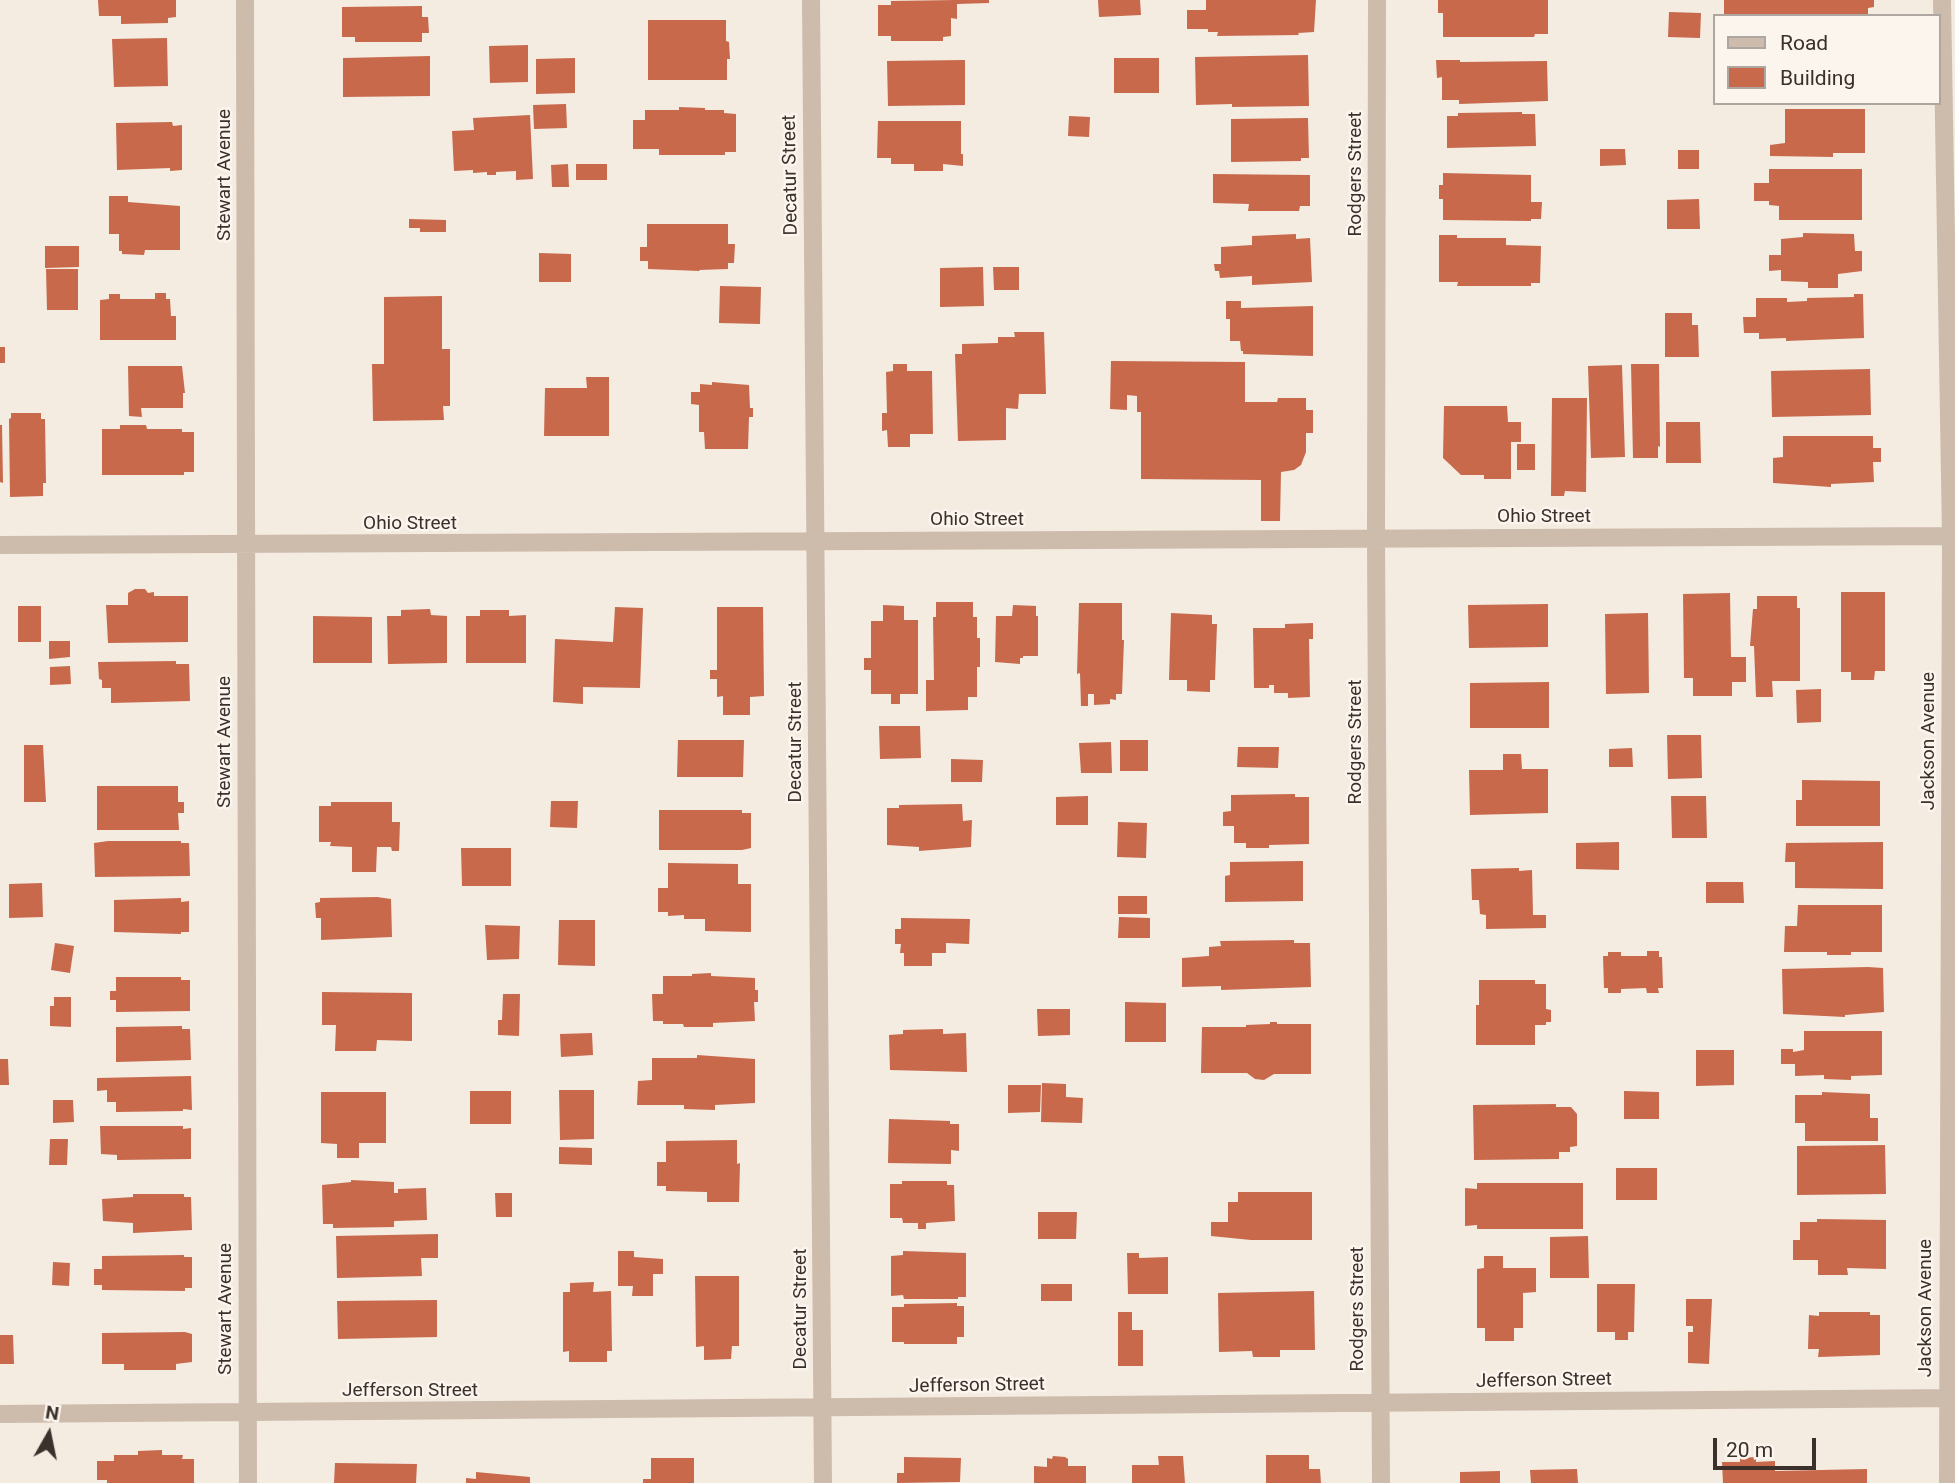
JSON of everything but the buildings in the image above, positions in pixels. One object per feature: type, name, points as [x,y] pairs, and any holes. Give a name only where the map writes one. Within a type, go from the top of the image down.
[{"type":"street","name":"Stewart Avenue","points":[[245,0],[248,1483]]},
{"type":"street","name":"Decatur Street","points":[[811,0],[823,1483]]},
{"type":"street","name":"Rodgers Street","points":[[1377,0],[1376,538],[1381,1483]]},
{"type":"street","name":"Jackson Avenue","points":[[1942,0],[1953,536],[1951,1398],[1948,1483]]},
{"type":"street","name":"Ohio Street","points":[[0,545],[246,546],[1953,536]]},
{"type":"street","name":"Jefferson Street","points":[[0,1414],[1951,1398]]}]
